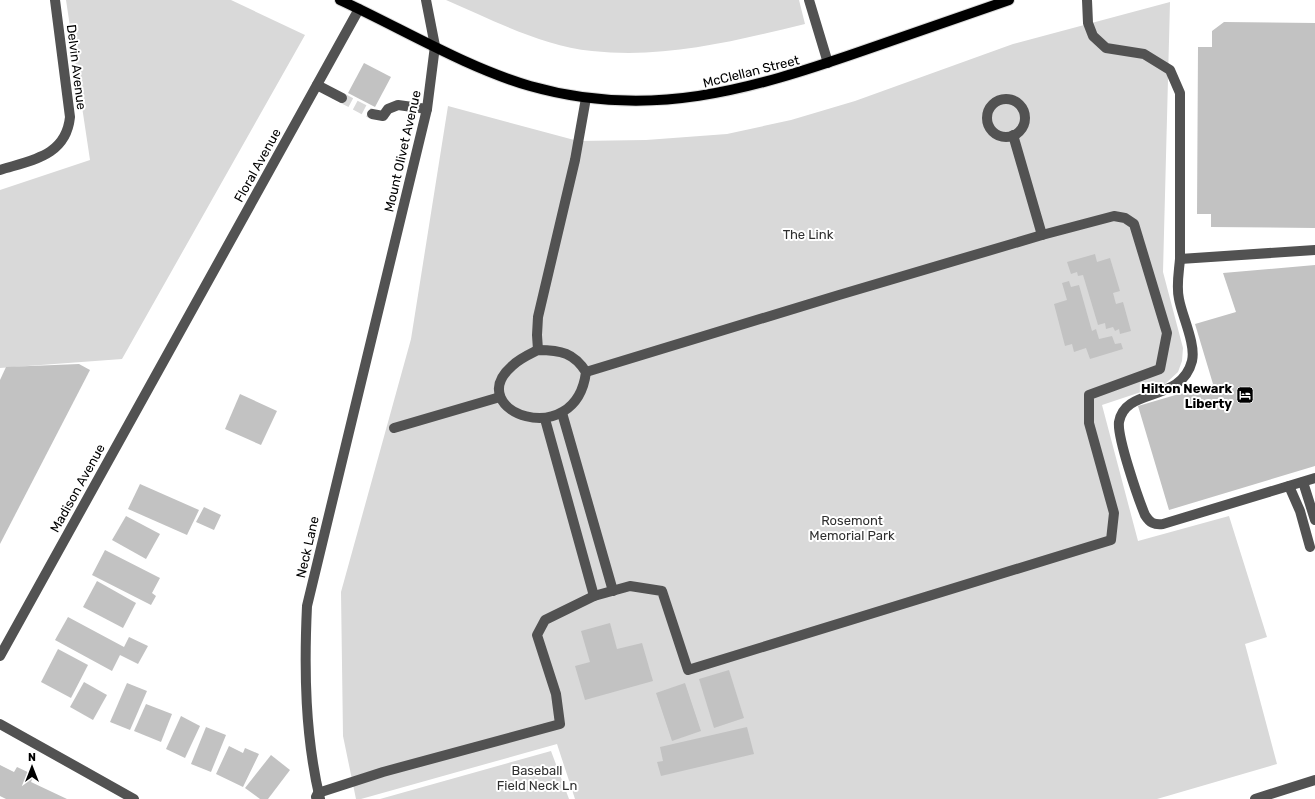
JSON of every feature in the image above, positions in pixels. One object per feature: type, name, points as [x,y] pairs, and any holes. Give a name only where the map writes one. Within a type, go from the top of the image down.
[{"type":"main road","name":"McClellan Street","points":[[340,0],[502,77],[560,94],[586,98],[642,101],[699,97],[752,86],[828,63],[1009,0]]},
{"type":"street","name":"Delvin Avenue","points":[[0,170],[39,158],[56,149],[65,138],[69,127],[70,117],[55,0]]},
{"type":"street","name":"Mount Olivet Avenue","points":[[378,306],[427,109],[435,46],[426,0]]},
{"type":"street","points":[[809,0],[828,63]]},
{"type":"street","points":[[1087,0],[1088,23],[1093,36],[1106,48],[1144,54],[1170,70],[1180,93],[1180,259],[1178,298],[1189,335],[1192,360],[1184,377],[1177,384],[1170,389],[1132,403],[1122,414],[1119,422],[1122,441],[1145,515],[1149,521],[1156,525],[1163,524],[1315,478]]},
{"type":"street","name":"Floral Avenue","points":[[177,334],[359,9]]},
{"type":"street","points":[[317,85],[342,98]]},
{"type":"street","points":[[538,350],[538,317],[576,160],[586,98]]},
{"type":"street","points":[[372,114],[383,116],[388,109],[398,105],[427,109]]},
{"type":"street","points":[[1014,136],[1042,235]]},
{"type":"street","points":[[318,797],[383,772],[560,724],[556,694],[537,635],[545,620],[594,596],[630,586],[662,591],[688,670],[1111,540],[1114,513],[1089,423],[1089,395],[1160,369],[1167,333],[1137,232],[1130,221],[1120,216],[1114,216],[1042,235],[838,295],[586,372]]},
{"type":"street","points":[[1180,259],[1315,250]]},
{"type":"street","name":"Neck Lane","points":[[318,797],[313,769],[306,687],[304,652],[307,606],[378,306]]},
{"type":"street","name":"Madison Avenue","points":[[0,656],[177,334]]},
{"type":"street","points":[[538,350],[565,352],[579,360],[586,372],[585,381],[572,405],[562,413],[545,419],[518,414],[509,409],[500,397],[499,388],[505,374],[512,365],[538,350]]},
{"type":"street","points":[[394,428],[500,397]]},
{"type":"street","points":[[562,413],[613,591]]},
{"type":"street","points":[[545,419],[594,596]]},
{"type":"street","points":[[1303,482],[1315,520]]},
{"type":"street","points":[[1289,486],[1300,511],[1310,547]]},
{"type":"street","points":[[0,724],[134,799]]},
{"type":"street","points":[[1255,799],[1315,780]]},
{"type":"green space","points":[[66,0],[231,0],[305,35],[122,359],[0,368],[0,190],[90,160]]},
{"type":"green space","points":[[446,0],[799,0],[805,24],[752,37],[700,47],[646,53],[619,53],[592,51],[554,44],[499,24]]},
{"type":"green space","name":"Rosemont Memorial Park","points":[[1170,2],[1163,272],[1183,348],[1182,361],[1178,372],[1165,384],[1102,405],[1138,541],[1229,516],[1267,637],[1245,644],[1277,764],[1157,799],[575,799],[557,744],[361,799],[356,799],[343,736],[341,592],[411,339],[448,106],[578,141],[646,140],[727,134],[791,120],[855,101],[1013,44]]},
{"type":"green space","name":"Baseball Field Neck Ln","points":[[551,751],[569,799],[380,799]]},
{"type":"building","points":[[1224,22],[1315,23],[1315,228],[1211,227],[1211,214],[1197,214],[1198,47],[1212,47],[1212,31]]},
{"type":"building","points":[[364,63],[391,77],[375,107],[348,93]]},
{"type":"building","points":[[1095,254],[1097,262],[1110,258],[1120,291],[1113,293],[1116,304],[1123,302],[1131,331],[1120,334],[1119,329],[1115,331],[1113,327],[1106,329],[1105,323],[1098,325],[1083,275],[1078,276],[1077,272],[1071,274],[1067,262]]},
{"type":"building","name":"Hilton Newark Liberty","points":[[1315,265],[1315,466],[1169,510],[1138,406],[1213,384],[1195,324],[1236,312],[1223,273]]},
{"type":"building","points":[[1069,281],[1071,287],[1079,285],[1092,331],[1096,329],[1099,339],[1112,336],[1115,344],[1121,343],[1123,349],[1090,359],[1086,348],[1074,352],[1072,344],[1065,346],[1054,304],[1067,300],[1062,283]]},
{"type":"building","points":[[79,364],[90,370],[0,544],[0,380],[6,367]]},
{"type":"building","points":[[240,394],[277,411],[261,445],[225,429]]},
{"type":"building","points":[[140,484],[199,510],[187,535],[128,509]]},
{"type":"building","points":[[204,507],[221,515],[214,530],[196,522]]},
{"type":"building","points":[[126,516],[160,534],[146,559],[112,540]]},
{"type":"building","points":[[105,550],[160,578],[152,593],[156,596],[151,605],[92,575]]},
{"type":"building","points":[[97,581],[136,603],[123,628],[83,607]]},
{"type":"building","points":[[68,617],[124,647],[129,637],[148,646],[138,664],[120,655],[112,671],[55,640]]},
{"type":"building","points":[[610,623],[617,649],[642,643],[653,681],[585,700],[575,666],[590,662],[581,631]]},
{"type":"building","points":[[58,649],[88,665],[71,698],[41,682]]},
{"type":"building","points":[[729,670],[744,718],[714,728],[699,679]]},
{"type":"building","points":[[84,682],[107,695],[93,720],[70,707]]},
{"type":"building","points":[[127,683],[147,691],[130,730],[110,722]]},
{"type":"building","points":[[685,683],[701,731],[672,741],[656,693]]},
{"type":"building","points":[[146,704],[172,714],[161,742],[134,731]]},
{"type":"building","points":[[181,716],[200,726],[185,758],[166,749]]},
{"type":"building","points":[[206,727],[226,735],[211,772],[191,764]]},
{"type":"building","points":[[747,727],[754,754],[661,776],[657,762],[663,761],[660,747]]},
{"type":"building","points":[[229,746],[243,753],[245,748],[259,754],[243,787],[216,774]]},
{"type":"building","points":[[271,755],[290,770],[268,799],[260,799],[245,788]]},
{"type":"building","points":[[0,765],[14,772],[17,767],[34,775],[31,782],[67,799],[6,799],[0,796]]},
{"type":"tunnel","points":[[342,98],[372,114]]},
{"type":"place","name":"Hilton Newark Liberty","points":[[1245,395]]},
{"type":"park label","name":"The Link","points":[[808,234]]}]
